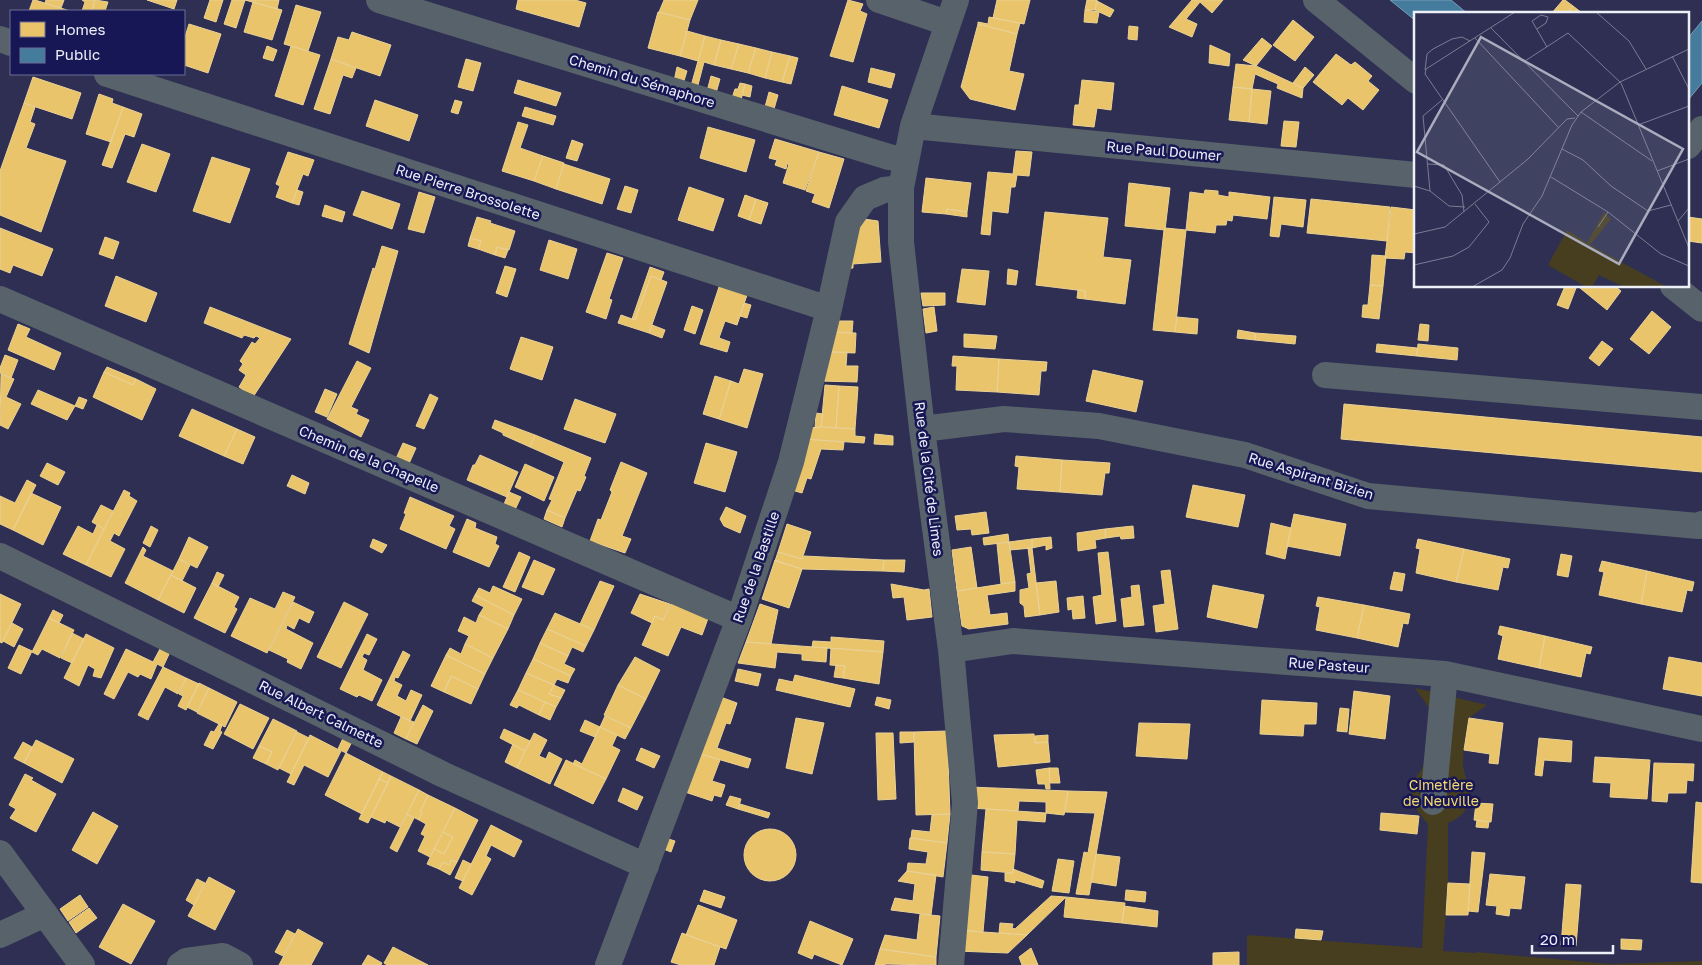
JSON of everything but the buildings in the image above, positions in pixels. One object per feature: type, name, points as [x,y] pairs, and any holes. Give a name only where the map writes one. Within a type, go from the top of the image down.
[{"type":"street","name":"Chemin du Sémaphore","points":[[378,0],[879,154],[906,160]]},
{"type":"street","points":[[879,0],[951,11]]},
{"type":"street","points":[[1328,2],[1414,79]]},
{"type":"street","name":"Rue de la Cité de Limes","points":[[951,11],[913,126],[901,188],[901,242],[922,429],[951,650],[965,803],[951,965]]},
{"type":"street","name":"Rue Pierre Brossolette","points":[[110,75],[829,309]]},
{"type":"street","name":"Rue Paul Doumer","points":[[913,126],[1414,175]]},
{"type":"street","points":[[1690,144],[1702,129]]},
{"type":"street","name":"Rue de la Bastille","points":[[608,965],[739,618],[791,462],[829,309],[848,222],[865,198],[884,190],[901,188]]},
{"type":"street","points":[[1676,288],[1702,309]]},
{"type":"street","name":"Chemin de la Chapelle","points":[[0,299],[739,618]]},
{"type":"street","points":[[1325,375],[1702,407]]},
{"type":"street","name":"Rue Aspirant Bizien","points":[[922,429],[1004,420],[1099,426],[1246,455],[1368,496],[1698,526],[1702,524]]},
{"type":"street","name":"Rue Albert Calmette","points":[[0,556],[444,775],[646,866]]},
{"type":"street","name":"Rue Pasteur","points":[[951,650],[1013,641],[1445,674],[1702,729]]},
{"type":"street","points":[[1433,802],[1445,674]]},
{"type":"street","points":[[0,852],[82,965]]},
{"type":"street","points":[[0,935],[45,914]]},
{"type":"street","points":[[180,965],[186,961],[223,956],[240,965]]},
{"type":"green space","name":"Cimetière de Neuville","points":[[1415,688],[1487,705],[1469,718],[1463,765],[1470,793],[1469,804],[1463,813],[1448,823],[1448,883],[1443,951],[1476,952],[1610,964],[1702,961],[1702,965],[1247,965],[1247,935],[1422,948],[1428,824],[1416,809],[1411,792],[1424,762],[1429,708]]}]
